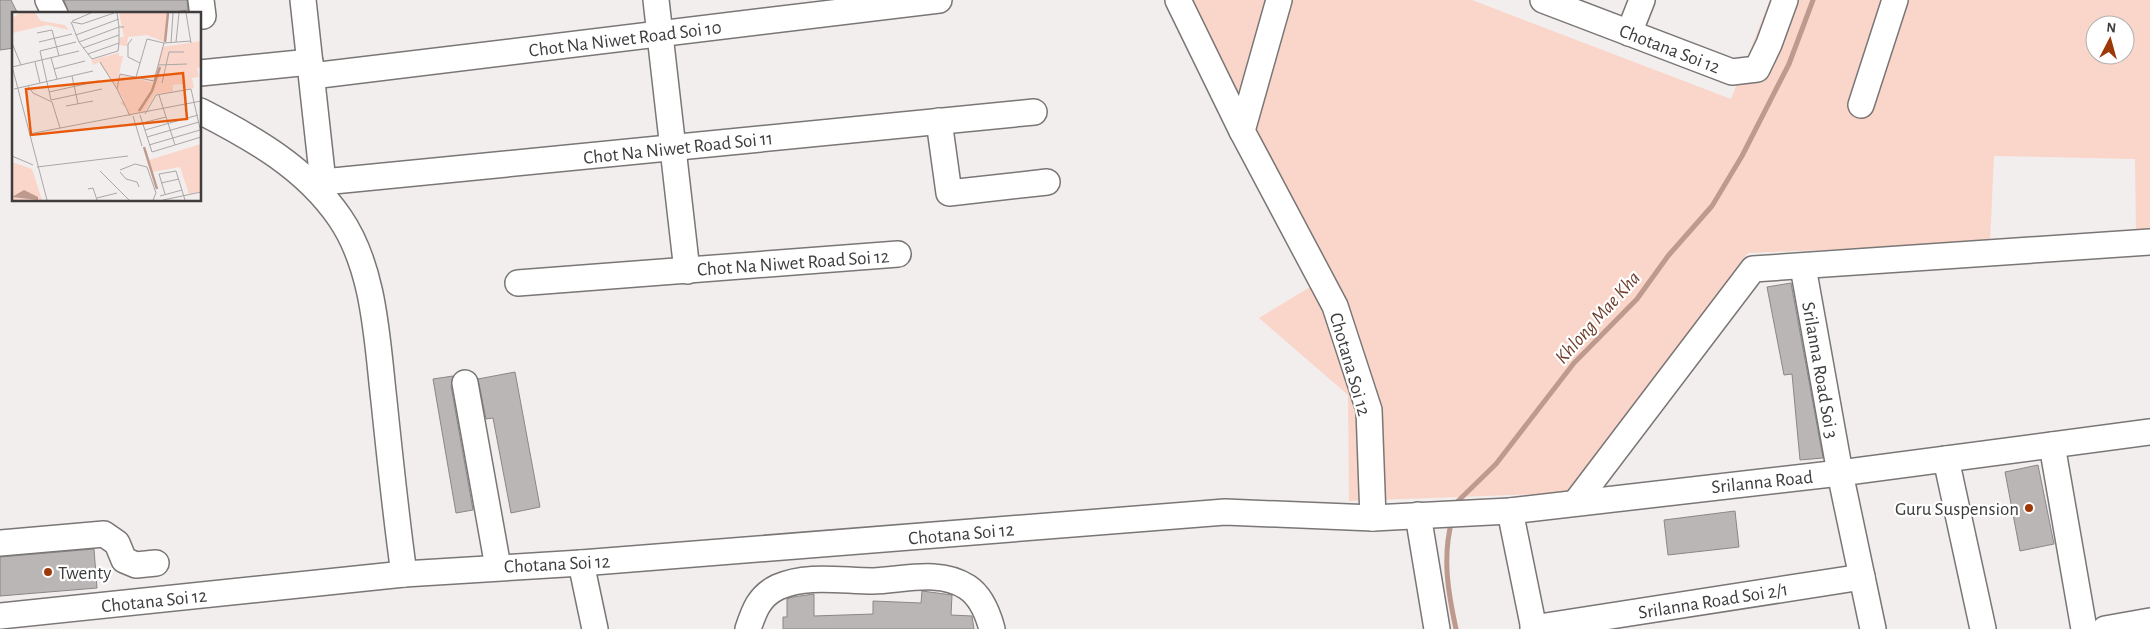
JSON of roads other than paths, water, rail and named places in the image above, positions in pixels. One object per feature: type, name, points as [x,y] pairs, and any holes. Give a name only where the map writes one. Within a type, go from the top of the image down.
[{"type":"street","points":[[48,0],[54,12]]},
{"type":"street","points":[[304,0],[311,69]]},
{"type":"street","name":"Chot Na Niwet Road Soi 12","points":[[656,0],[687,271]]},
{"type":"street","name":"Chot Na Niwet Road Soi 10","points":[[201,73],[311,69],[660,34],[938,0]]},
{"type":"street","name":"Chotana Soi 12","points":[[0,616],[404,574],[581,563],[1225,512],[1373,518],[1369,410],[1335,306],[1242,132],[1178,0]]},
{"type":"street","points":[[1242,132],[1280,0]]},
{"type":"street","name":"Chotana Soi 12","points":[[1543,0],[1732,72],[1756,69],[1769,44],[1785,0]]},
{"type":"street","points":[[1629,33],[1642,0]]},
{"type":"street","points":[[1861,105],[1895,0]]},
{"type":"street","name":"Chot Na Niwet Road Soi 11","points":[[311,69],[323,182],[1034,112]]},
{"type":"street","points":[[201,112],[247,136],[286,161],[316,189],[341,219],[358,255],[368,289],[378,353],[404,574]]},
{"type":"street","points":[[939,121],[949,193],[1047,182]]},
{"type":"street","points":[[1576,502],[1753,269],[2150,242]]},
{"type":"street","name":"Chot Na Niwet Road Soi 12","points":[[518,283],[898,254]]},
{"type":"street","name":"Srilanna Road Soi 3","points":[[1803,267],[1840,473],[1873,629]]},
{"type":"street","points":[[465,383],[498,567]]},
{"type":"street","name":"Srilanna Road","points":[[1373,518],[1510,511],[1840,473],[2150,432]]},
{"type":"street","points":[[2052,445],[2084,629]]},
{"type":"street","points":[[1946,459],[1983,629]]},
{"type":"street","points":[[1510,511],[1534,629]]},
{"type":"street","points":[[1418,515],[1437,629]]},
{"type":"street","points":[[0,543],[104,534],[117,543],[124,560],[136,565],[156,563]]},
{"type":"street","points":[[581,563],[595,629]]},
{"type":"street","points":[[748,629],[757,602],[778,587],[815,579],[874,580],[924,577],[953,580],[969,588],[985,608],[992,629]]},
{"type":"street","name":"Srilanna Road Soi 2/1","points":[[1534,629],[1862,577]]},
{"type":"street","points":[[2105,629],[2150,621]]},
{"type":"waterway","name":"Khlong Mae Kha","points":[[1456,507],[1457,502],[1496,464],[1574,363],[1637,299],[1668,256],[1712,206],[1742,156],[1789,64],[1813,0]]},
{"type":"waterway","name":"Khlong Mae Kha","points":[[1452,520],[1447,547],[1447,574],[1456,629]]},
{"type":"place","name":"Guru Suspension","points":[[2029,508]]},
{"type":"place","name":"Twenty","points":[[48,572]]}]
